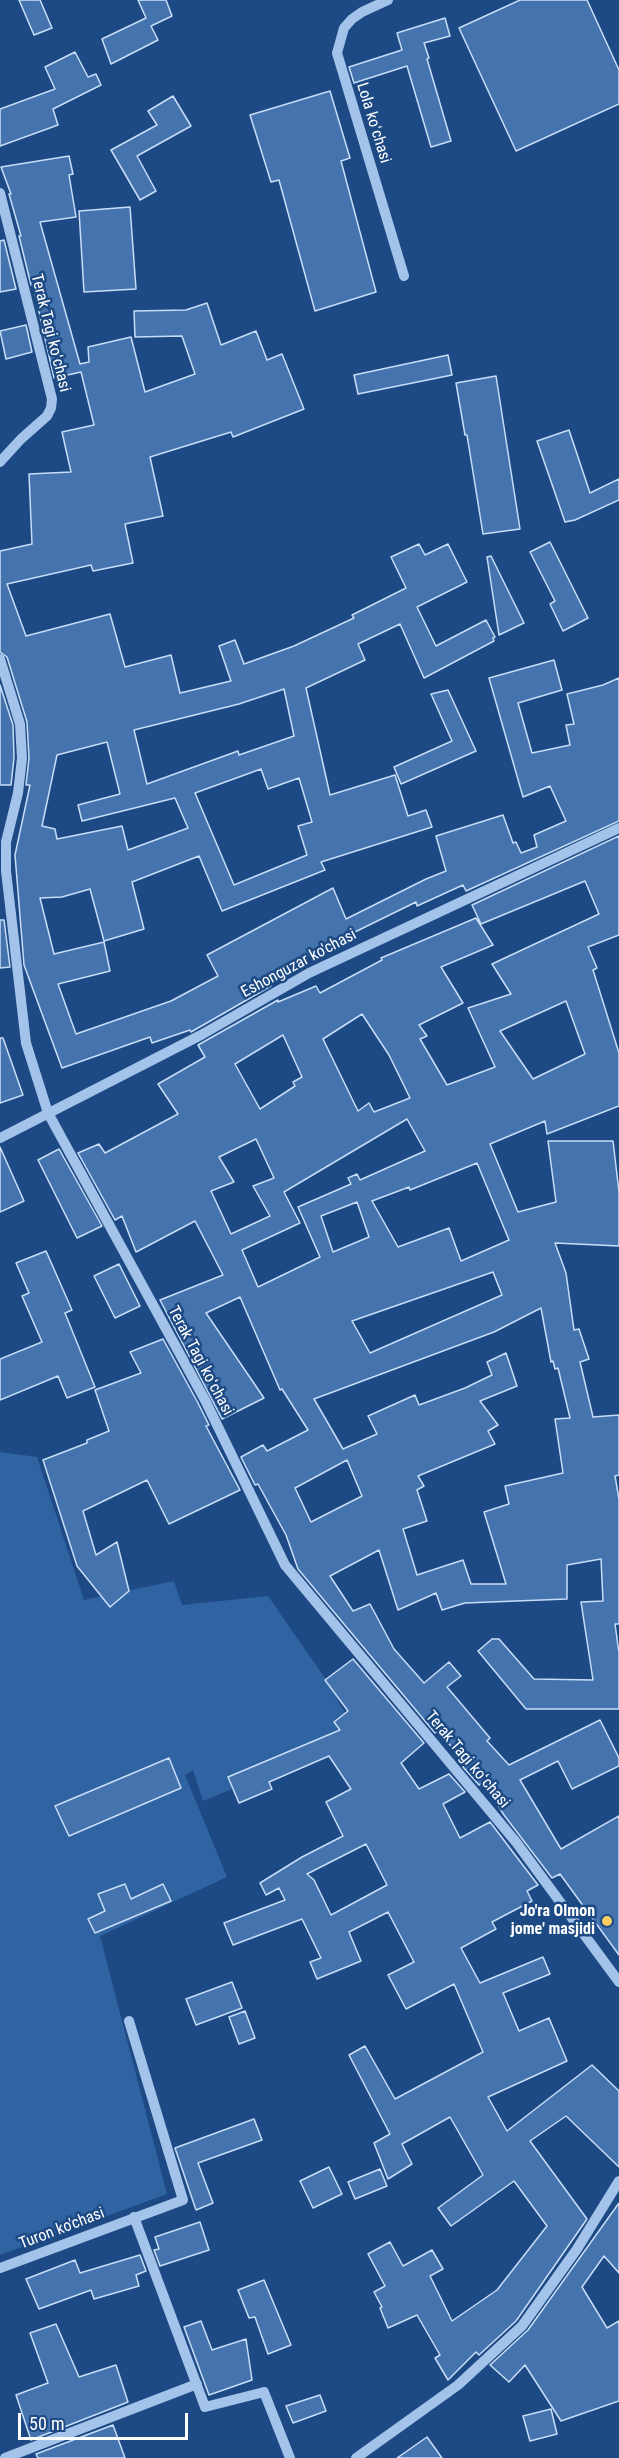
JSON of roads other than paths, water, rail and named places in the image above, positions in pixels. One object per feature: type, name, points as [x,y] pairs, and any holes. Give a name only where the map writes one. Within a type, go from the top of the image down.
[{"type":"street","name":"Lola koʻchasi","points":[[388,0],[362,12],[344,28],[338,53],[404,276]]},
{"type":"street","name":"Terak Tagi koʻchasi","points":[[0,193],[52,399],[51,408],[46,416],[0,462]]},
{"type":"street","name":"Terak Tagi koʻchasi","points":[[0,659],[20,724],[22,758],[18,793],[6,842],[6,871],[26,1043],[48,1113],[205,1400],[285,1565],[516,1842],[619,1982]]},
{"type":"street","name":"Eshonguzar ko'chasi","points":[[0,1138],[201,1035],[309,973],[619,828]]},
{"type":"street","name":"Turon ko'chasi","points":[[0,2268],[183,2200],[129,2021]]},
{"type":"street","points":[[356,2458],[458,2385],[522,2326],[578,2249],[619,2181]]},
{"type":"street","points":[[134,2217],[206,2407],[264,2392],[290,2458]]},
{"type":"street","points":[[5,2458],[197,2384]]},
{"type":"place","name":"Jo'ra Olmon jome' masjidi","points":[[607,1921]]}]
